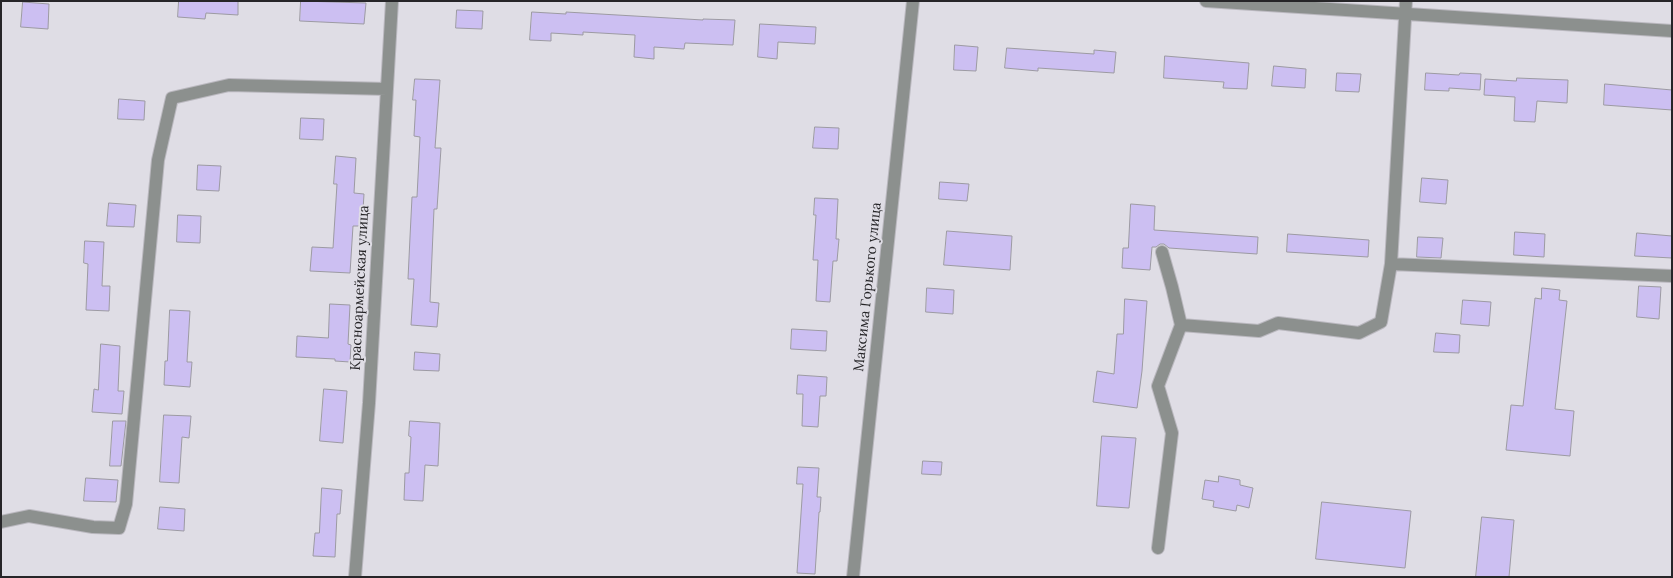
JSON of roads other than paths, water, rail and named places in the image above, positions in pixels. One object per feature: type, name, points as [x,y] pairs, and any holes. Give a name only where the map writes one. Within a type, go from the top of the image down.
[{"type":"street","name":"Красноармейская улица","points":[[355,577],[369,403],[392,1]]},
{"type":"street","name":"Максима Горького улица","points":[[852,577],[914,1]]},
{"type":"street","points":[[1206,1],[1405,7],[1672,31]]},
{"type":"street","points":[[1181,325],[1259,331],[1278,323],[1359,333],[1381,322],[1391,264],[1405,7]]},
{"type":"street","points":[[1,522],[29,516],[93,527],[119,528],[126,504],[158,160],[172,98],[229,85],[387,89]]},
{"type":"street","points":[[1158,548],[1172,433],[1158,386],[1181,325],[1162,252]]},
{"type":"street","points":[[1391,264],[1672,276]]}]
